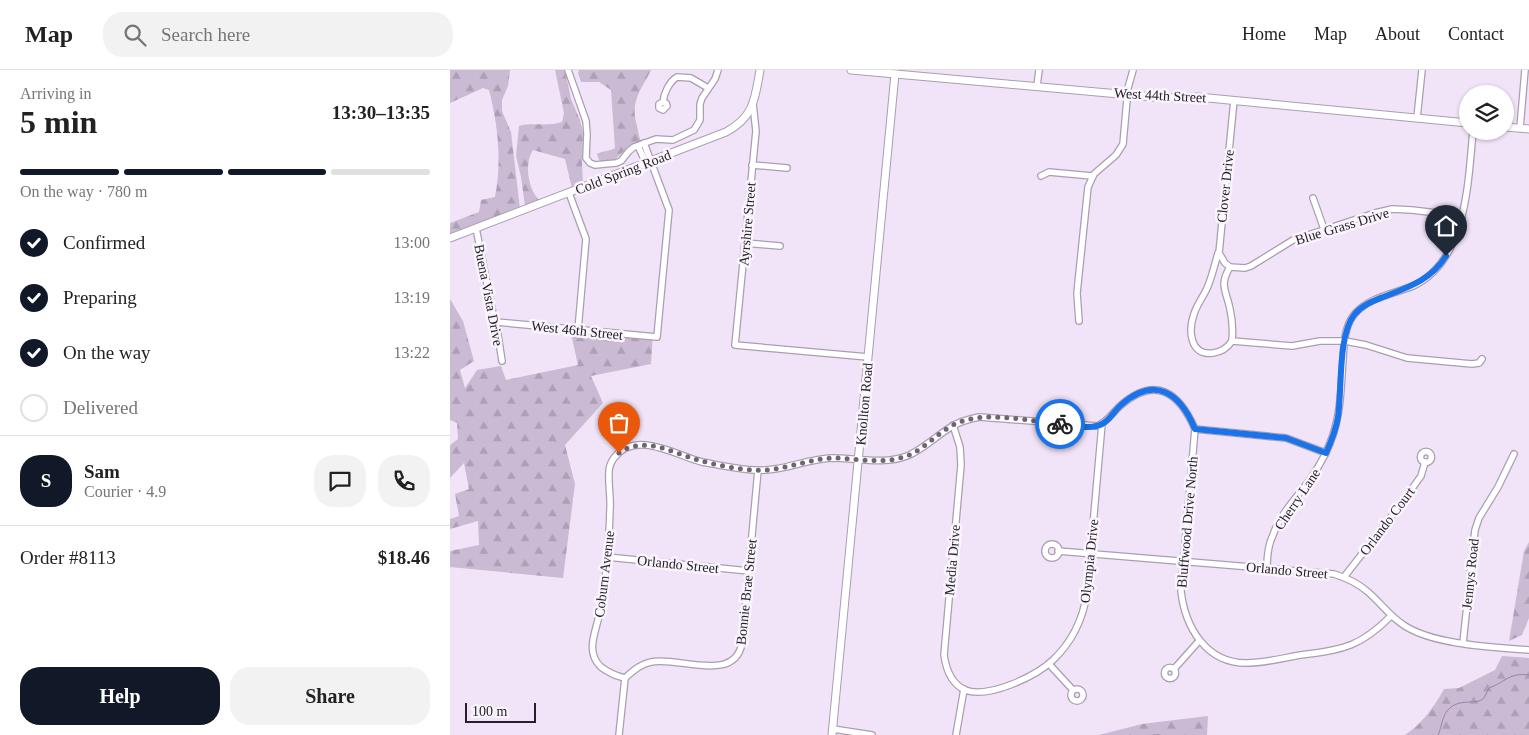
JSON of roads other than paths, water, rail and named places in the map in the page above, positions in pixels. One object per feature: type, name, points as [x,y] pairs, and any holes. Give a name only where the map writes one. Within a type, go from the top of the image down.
[{"type":"street","points":[[568,70],[586,121],[585,154],[588,162],[596,165],[616,163],[621,161],[631,149],[641,144],[656,139],[673,140],[696,129],[700,120],[701,100],[716,77],[718,70]]},
{"type":"street","name":"Cold Spring Road","points":[[450,238],[732,129],[744,120],[753,104],[760,70]]},
{"type":"street","name":"West 44th Street","points":[[852,70],[894,72],[1172,99],[1195,97],[1234,100],[1459,122]]},
{"type":"street","points":[[1037,86],[1039,70]]},
{"type":"street","points":[[1080,321],[1077,293],[1088,190],[1092,176],[1116,155],[1123,144],[1129,84],[1134,70]]},
{"type":"street","points":[[1417,118],[1422,70]]},
{"type":"street","points":[[1520,128],[1525,70]]},
{"type":"street","name":"Knollton Road","points":[[833,732],[894,72]]},
{"type":"street","points":[[662,102],[672,81],[677,77],[691,78],[708,88]]},
{"type":"street","name":"Clover Drive","points":[[1232,340],[1225,348],[1211,354],[1198,351],[1192,342],[1194,315],[1208,287],[1218,253],[1234,100]]},
{"type":"street","name":"Ayrshire Street","points":[[753,104],[756,131],[735,345],[868,357]]},
{"type":"street","points":[[1514,128],[1529,129]]},
{"type":"street","name":"Cherry Lane","points":[[1267,568],[1268,550],[1276,526],[1311,479],[1326,453],[1338,418],[1345,341],[1350,322],[1361,308],[1369,303],[1420,282],[1437,268],[1450,250],[1462,216],[1468,185],[1472,140]]},
{"type":"street","points":[[641,144],[649,162]]},
{"type":"street","name":"West 46th Street","points":[[496,322],[657,337],[669,210],[649,162]]},
{"type":"street","points":[[752,165],[787,168]]},
{"type":"street","points":[[1041,176],[1049,172],[1092,176]]},
{"type":"street","points":[[569,193],[586,239],[578,330]]},
{"type":"street","points":[[1313,198],[1324,229]]},
{"type":"street","name":"Blue Grass Drive","points":[[1230,267],[1241,268],[1251,266],[1285,244],[1375,212],[1412,210],[1462,216]]},
{"type":"street","name":"Buena Vista Drive","points":[[476,228],[496,322],[502,361]]},
{"type":"street","points":[[745,243],[780,246]]},
{"type":"street","points":[[1218,253],[1230,267],[1223,286],[1230,310],[1232,340],[1292,346],[1320,341],[1345,341],[1366,345],[1407,358],[1472,364],[1479,363],[1482,360]]},
{"type":"street","points":[[758,470],[783,468],[823,459],[888,461],[905,457],[919,450],[953,425],[966,420],[986,417],[1092,427],[1102,424],[1125,402],[1145,392],[1159,390],[1172,395],[1186,412],[1195,429],[1286,438],[1326,453]]},
{"type":"street","name":"Olympia Drive","points":[[964,689],[977,692],[1011,685],[1034,675],[1049,664],[1067,644],[1081,618],[1086,597],[1102,424]]},
{"type":"street","name":"Media Drive","points":[[953,425],[960,447],[961,465],[944,651],[945,662],[949,672],[957,684],[964,689]]},
{"type":"street","name":"Bluffwood Drive North","points":[[1195,429],[1181,587],[1183,606],[1189,625],[1200,641]]},
{"type":"street","name":"Coburn Avenue","points":[[624,678],[612,675],[605,670],[595,660],[592,652],[601,610],[607,557],[610,508],[609,471],[612,460],[619,453],[632,447],[650,445],[702,462],[758,470]]},
{"type":"street","name":"Jennys Road","points":[[1463,643],[1475,530],[1479,518],[1498,487],[1514,454]]},
{"type":"street","name":"Orlando Court","points":[[1344,577],[1421,476],[1425,462]]},
{"type":"street","name":"Bonnie Brae Street","points":[[624,678],[640,666],[653,662],[719,666],[733,660],[740,652],[758,470]]},
{"type":"street","name":"Orlando Street","points":[[1058,551],[1327,573],[1352,580],[1368,592],[1391,616],[1406,627],[1422,634],[1463,643],[1529,650]]},
{"type":"street","name":"Orlando Street","points":[[607,557],[749,571]]},
{"type":"street","points":[[1174,669],[1200,641],[1213,653],[1225,659],[1243,663],[1261,662],[1347,647],[1372,634],[1391,616]]},
{"type":"street","points":[[1049,664],[1073,690]]},
{"type":"street","points":[[619,735],[624,678]]},
{"type":"street","points":[[956,735],[964,689]]},
{"type":"street","points":[[833,732],[872,735]]},
{"type":"waterway","points":[[1438,735],[1444,715],[1452,706],[1481,700],[1489,688],[1512,676],[1529,675]]},
{"type":"waterway","points":[[1153,735],[1160,735]]}]
